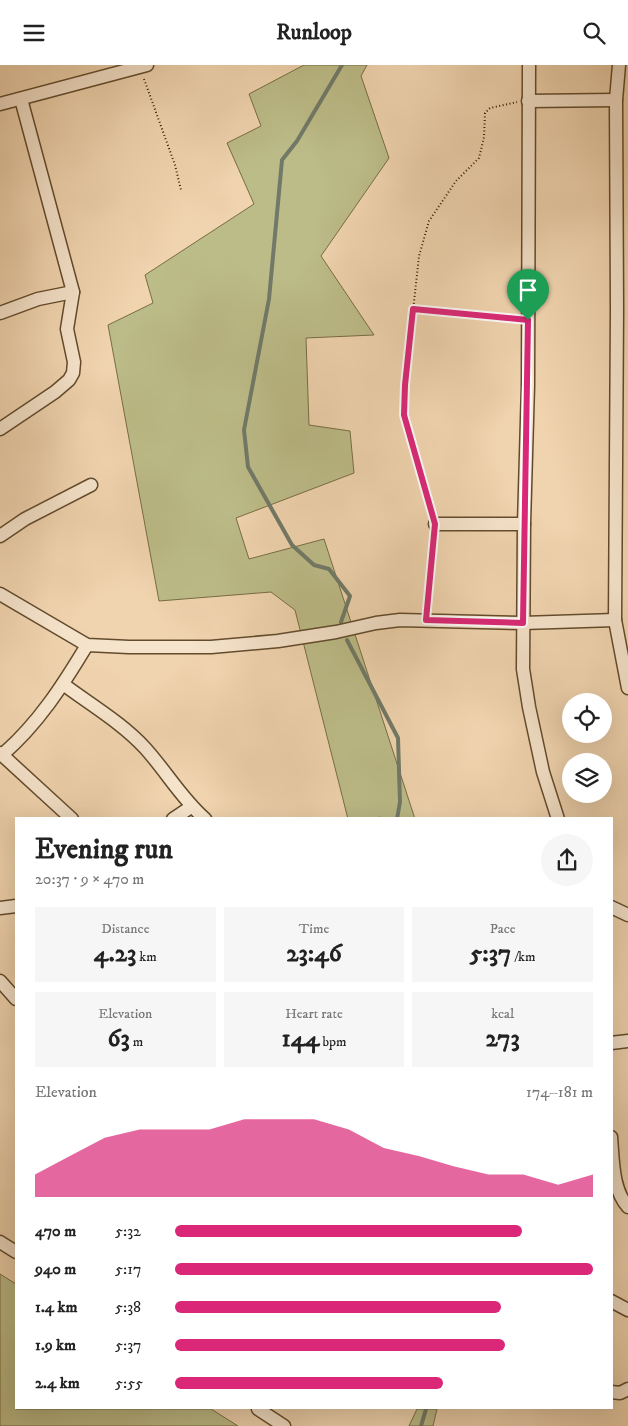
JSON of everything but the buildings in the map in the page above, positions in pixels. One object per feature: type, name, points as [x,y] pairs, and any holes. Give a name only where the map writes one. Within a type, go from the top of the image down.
[{"type":"street","points":[[529,65],[528,320],[523,669],[543,772],[557,817]]},
{"type":"street","points":[[619,65],[616,100],[623,310],[622,405],[614,620],[628,687]]},
{"type":"street","points":[[0,104],[143,66]]},
{"type":"street","points":[[0,429],[55,392],[73,373],[74,362],[67,329],[73,292],[21,99]]},
{"type":"street","points":[[528,101],[616,100]]},
{"type":"street","points":[[0,313],[38,299],[73,292]]},
{"type":"street","points":[[0,536],[25,519],[91,485]]},
{"type":"street","points":[[435,524],[524,523]]},
{"type":"street","points":[[0,594],[87,645],[152,648],[211,647],[278,641],[336,632],[376,623],[426,620],[523,623],[614,620]]},
{"type":"street","points":[[70,817],[1,754],[30,729],[63,685],[87,645]]},
{"type":"street","points":[[63,685],[135,738],[147,750],[191,807],[203,817]]},
{"type":"street","points":[[176,817],[191,807]]},
{"type":"street","points":[[0,908],[15,906]]},
{"type":"street","points":[[613,908],[628,915]]},
{"type":"street","points":[[0,981],[15,998]]},
{"type":"street","points":[[613,1043],[628,1041]]},
{"type":"street","points":[[613,1154],[616,1179],[620,1193],[628,1207]]},
{"type":"street","points":[[0,1242],[15,1251]]},
{"type":"street","points":[[613,1302],[628,1310]]},
{"type":"street","points":[[613,1392],[628,1393]]},
{"type":"street","points":[[258,1409],[284,1426]]},
{"type":"path","points":[[143,66],[175,165],[181,190]]},
{"type":"path","points":[[426,620],[435,524],[404,415],[405,385],[419,256],[429,221],[456,181],[479,158],[484,137],[485,113],[490,108],[528,101]]},
{"type":"path","points":[[413,309],[528,320]]},
{"type":"green space","points":[[304,65],[367,65],[361,76],[389,158],[321,256],[374,335],[306,338],[309,425],[350,431],[354,473],[236,518],[249,559],[324,539],[414,817],[347,817],[295,610],[271,592],[159,601],[108,325],[153,303],[145,275],[254,204],[227,143],[261,126],[249,94]]},
{"type":"green space","points":[[0,1274],[15,1283],[15,1409],[211,1409],[238,1426],[0,1426]]},
{"type":"green space","points":[[417,1409],[437,1409],[433,1426],[409,1426]]},
{"type":"waterway","points":[[341,622],[350,596],[329,569],[314,565],[292,545],[248,467],[244,430],[269,299],[282,160],[297,141],[342,65]]},
{"type":"waterway","points":[[347,640],[398,738],[400,802],[397,817]]},
{"type":"waterway","points":[[421,1426],[426,1409]]},
{"type":"route","points":[[413,309],[528,320],[523,623],[426,620],[435,524],[404,415],[405,385],[413,309]]}]
